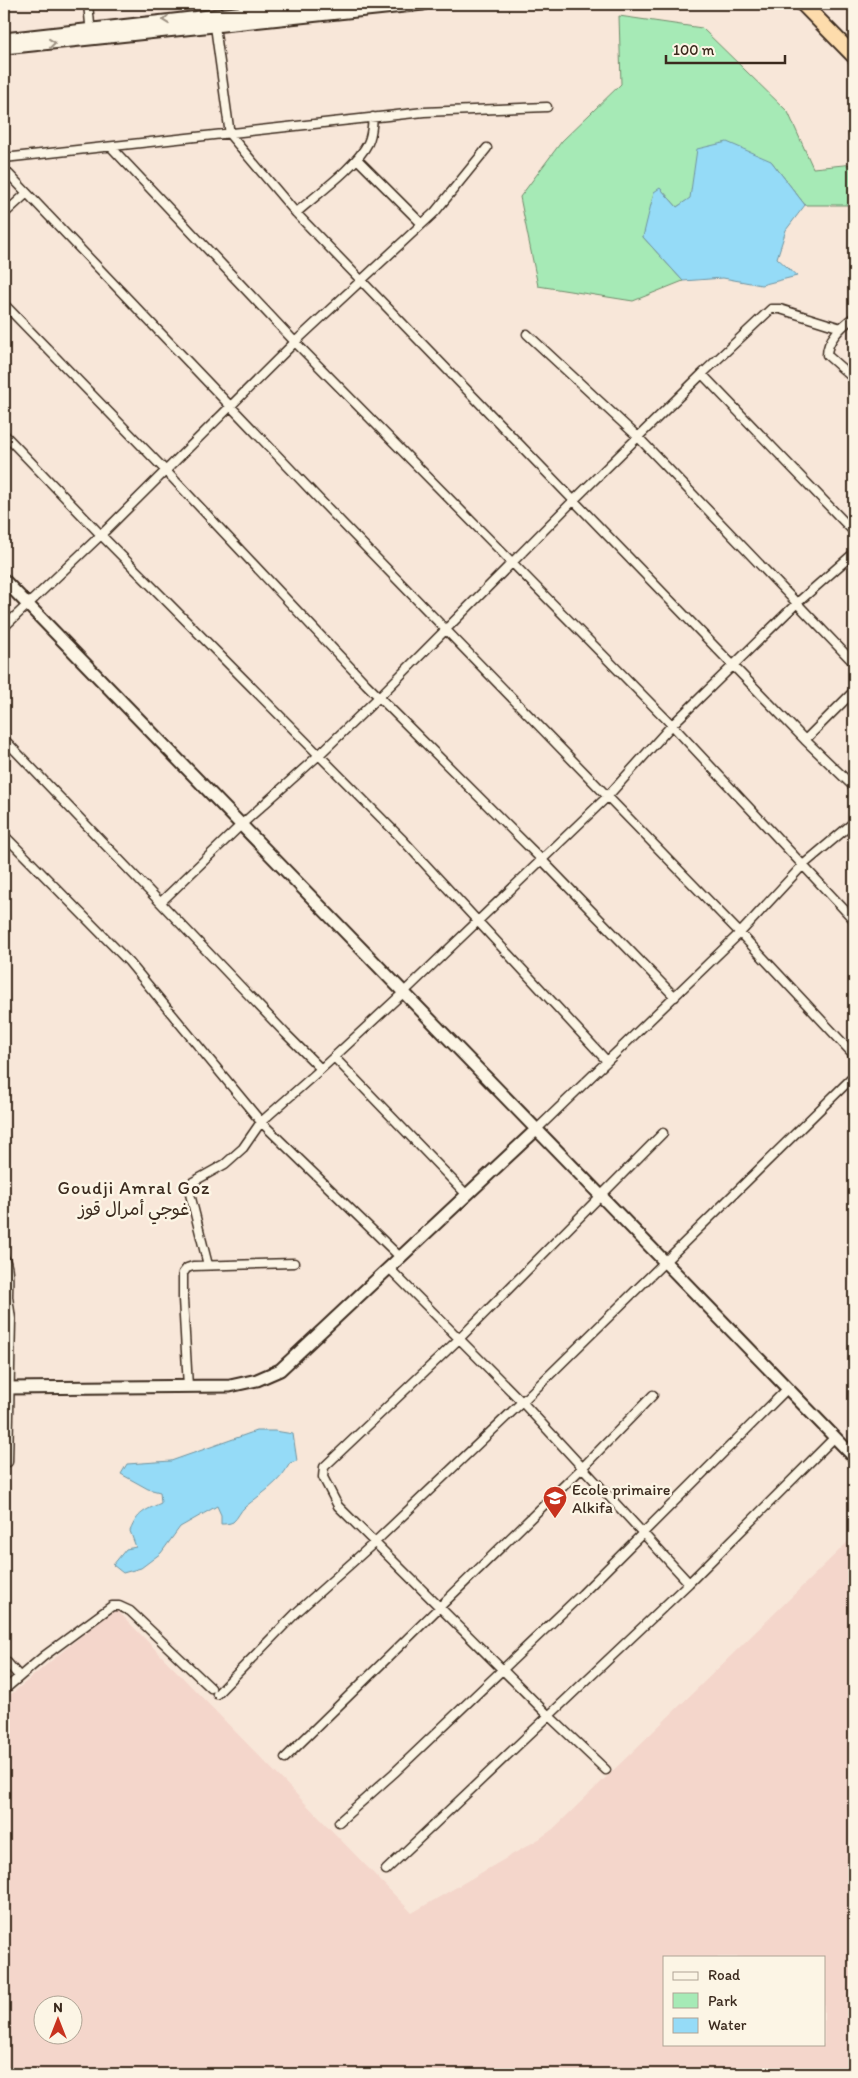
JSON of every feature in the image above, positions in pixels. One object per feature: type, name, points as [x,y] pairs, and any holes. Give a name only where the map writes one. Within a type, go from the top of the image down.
[{"type":"highway","points":[[810,6],[854,56]]},
{"type":"street","points":[[88,4],[90,34]]},
{"type":"street","points":[[4,48],[90,34],[254,12],[337,4]]},
{"type":"street","points":[[4,39],[215,26],[254,12],[423,4]]},
{"type":"street","points":[[215,26],[230,135],[296,213],[805,740],[854,787]]},
{"type":"street","points":[[4,158],[230,135],[424,112],[547,107]]},
{"type":"street","points":[[296,213],[356,159],[367,144],[371,133],[373,117]]},
{"type":"street","points":[[111,147],[295,342],[672,725],[854,920]]},
{"type":"street","points":[[4,627],[101,535],[295,342],[422,224],[487,148]]},
{"type":"street","points":[[356,159],[422,224]]},
{"type":"street","points":[[4,169],[446,631],[740,933],[854,1055]]},
{"type":"street","points":[[4,214],[27,193]]},
{"type":"street","points":[[4,304],[166,471],[379,697],[541,859],[675,997]]},
{"type":"street","points":[[161,902],[379,697],[573,501],[771,309],[780,309],[841,328]]},
{"type":"street","points":[[854,317],[841,328],[829,343],[827,355],[854,379]]},
{"type":"street","points":[[527,334],[638,437],[854,663]]},
{"type":"street","points":[[702,374],[854,532]]},
{"type":"street","points":[[4,434],[101,535],[401,838],[606,1060]]},
{"type":"street","points":[[208,1265],[189,1190],[191,1183],[226,1164],[242,1148],[261,1122],[322,1069],[403,993],[607,797],[672,725],[733,665],[796,604],[854,553]]},
{"type":"street","points":[[4,580],[854,1457]]},
{"type":"street","points":[[805,740],[854,691]]},
{"type":"street","points":[[4,739],[286,1034],[322,1069]]},
{"type":"street","points":[[6,1388],[230,1386],[256,1380],[280,1370],[467,1195],[606,1060],[675,997],[740,933],[803,865],[854,822]]},
{"type":"street","points":[[4,835],[128,962],[261,1122],[400,1257]]},
{"type":"street","points":[[334,1057],[467,1195]]},
{"type":"street","points":[[4,1690],[19,1676],[99,1615],[112,1606],[120,1606],[130,1611],[214,1691],[296,1612],[374,1543],[522,1402],[854,1076]]},
{"type":"street","points":[[606,1770],[548,1715],[338,1506],[323,1477],[324,1467],[459,1339],[664,1133]]},
{"type":"street","points":[[4,1257],[8,1270],[6,1297],[11,1319],[6,1388],[8,1462],[4,1462]]},
{"type":"street","points":[[188,1387],[183,1299],[183,1273],[187,1268],[208,1265],[294,1263]]},
{"type":"street","points":[[389,1268],[522,1402],[689,1583]]},
{"type":"street","points":[[339,1822],[394,1773],[502,1668],[582,1594],[787,1390]]},
{"type":"street","points":[[285,1758],[582,1468],[653,1395]]},
{"type":"street","points":[[386,1870],[689,1583],[835,1437]]},
{"type":"street","points":[[4,1659],[19,1676]]},
{"type":"shaded area","points":[[854,1536],[854,2074],[4,2074],[4,1700],[115,1608],[412,1913],[553,1829]]},
{"type":"green space","points":[[619,16],[702,28],[788,112],[813,168],[854,164],[854,205],[805,205],[771,161],[691,198],[677,207],[660,188],[643,237],[683,281],[633,301],[538,286],[520,197],[562,141],[621,84]]},
{"type":"water","points":[[727,142],[771,161],[805,205],[786,230],[777,258],[797,276],[761,285],[723,278],[683,281],[643,237],[654,192],[660,188],[677,207],[690,198],[697,149]]},
{"type":"water","points":[[256,1431],[275,1431],[293,1434],[297,1461],[290,1463],[276,1482],[243,1509],[233,1522],[221,1524],[221,1515],[217,1506],[180,1527],[161,1553],[141,1568],[123,1573],[113,1565],[126,1549],[136,1547],[130,1531],[139,1516],[146,1510],[161,1503],[160,1492],[148,1489],[121,1474],[127,1464],[171,1461]]},
{"type":"place","name":"Ecole primaire Alkifa","points":[[555,1519]]},
{"type":"district","name":"Goudji Amral Goz غوجي أمرال قوز","points":[[134,1198]]}]
